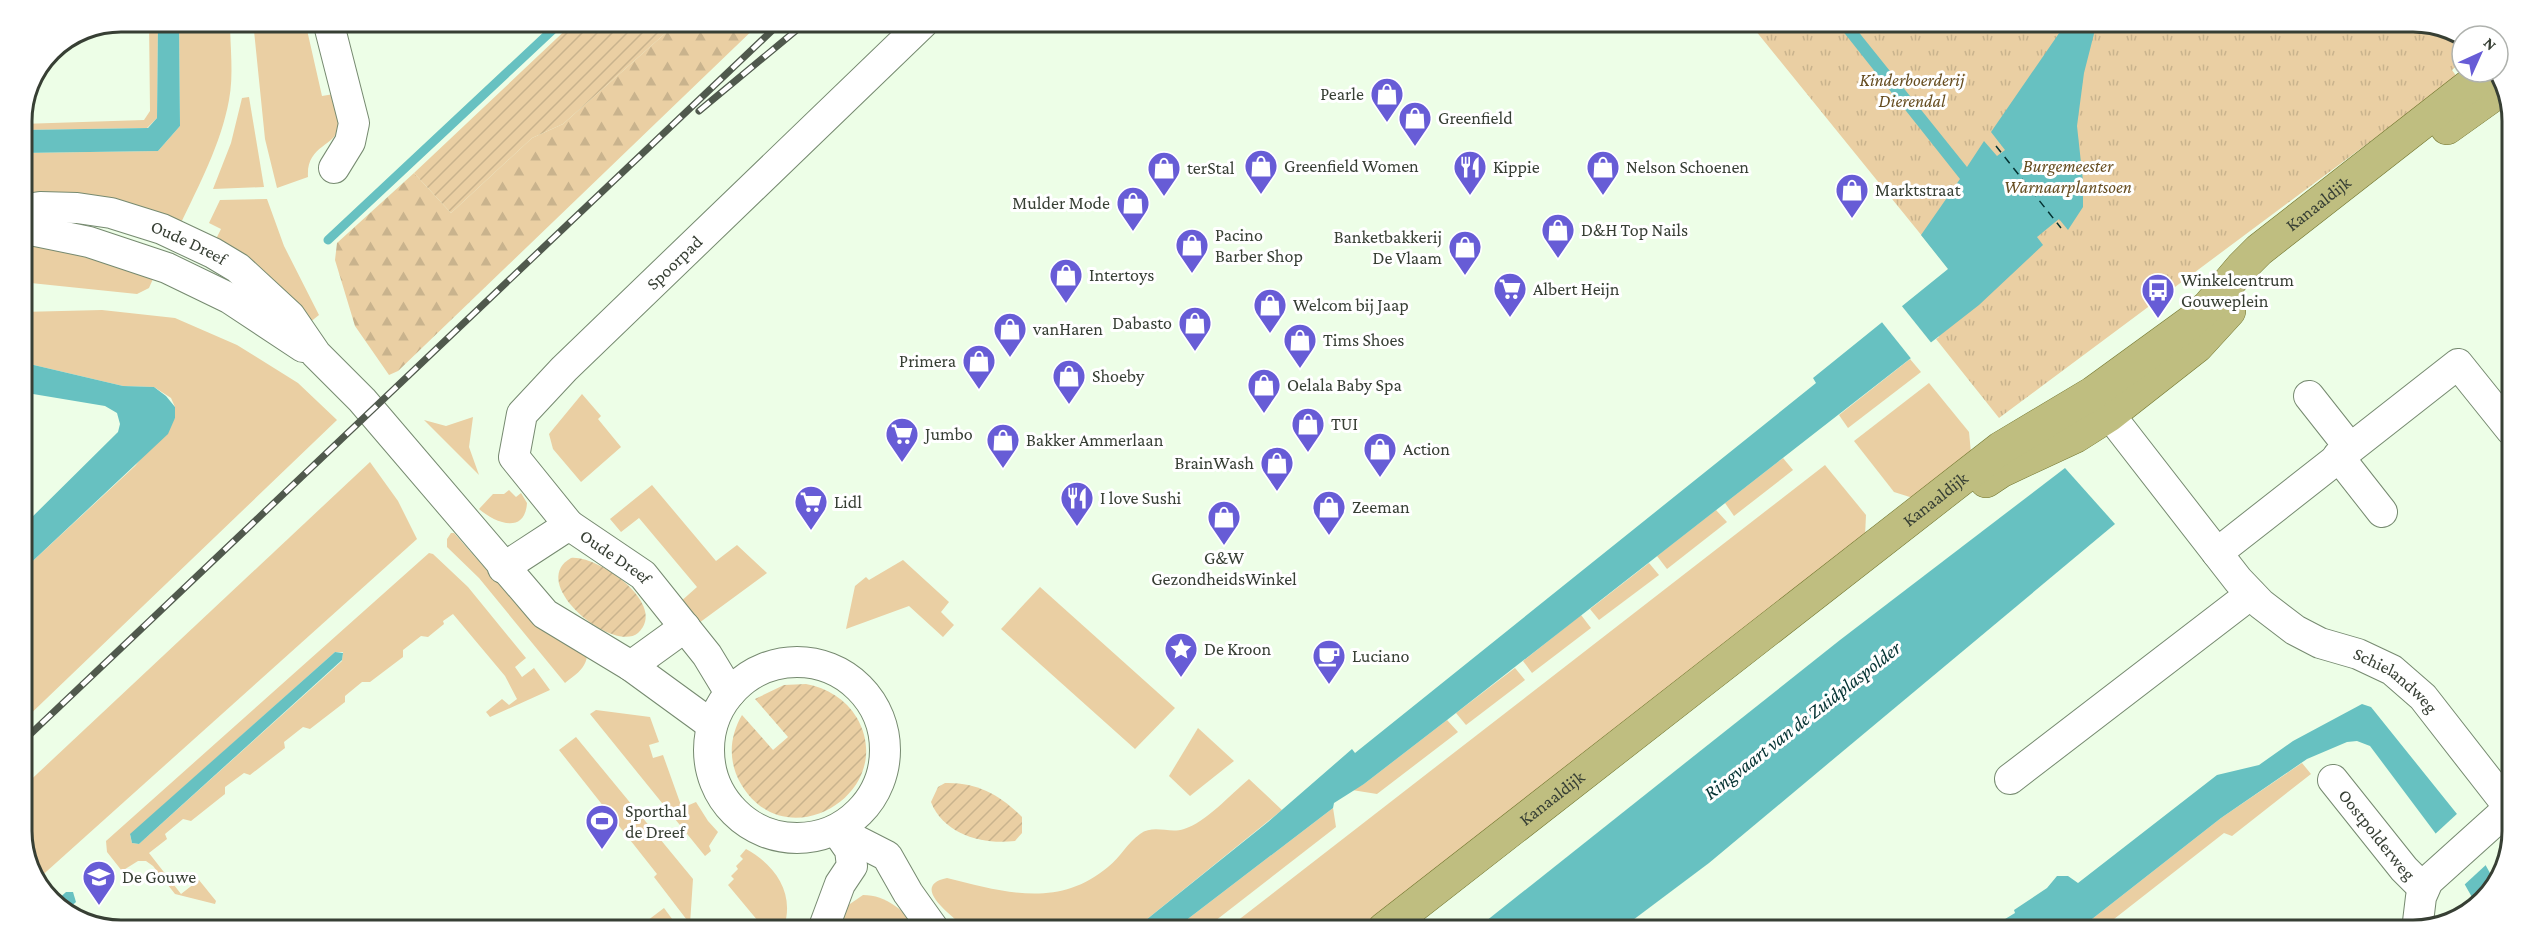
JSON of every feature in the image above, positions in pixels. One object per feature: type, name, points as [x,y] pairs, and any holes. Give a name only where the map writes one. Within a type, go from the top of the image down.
[{"type":"main road","name":"Kanaaldijk","points":[[1424,920],[1985,482],[2001,471],[2076,436],[2101,404],[2209,306],[2251,257],[2472,84]]},
{"type":"main road","name":"Kanaaldijk","points":[[1396,920],[2001,448],[2101,404],[2197,346],[2271,261],[2498,92]]},
{"type":"street","points":[[331,32],[354,123],[350,142],[334,168]]},
{"type":"street","name":"Spoorpad","points":[[569,525],[514,457],[522,414],[573,360],[914,32]]},
{"type":"street","name":"Oude Dreef","points":[[32,208],[77,208],[111,213],[162,229],[192,242],[238,268],[290,316],[316,354],[362,400],[503,568],[545,614],[631,666],[712,725]]},
{"type":"street","name":"Oude Dreef","points":[[32,230],[89,242],[167,268],[229,298],[278,332],[316,354]]},
{"type":"street","points":[[2217,553],[2458,364],[2502,419]]},
{"type":"street","points":[[2309,396],[2382,512]]},
{"type":"street","name":"Schielandweg","points":[[2101,404],[2251,594],[2295,630],[2320,643],[2376,662],[2408,681],[2502,799]]},
{"type":"street","name":"Oude Dreef","points":[[503,568],[569,525],[643,575],[707,655],[730,693]]},
{"type":"street","points":[[2010,779],[2251,594]]},
{"type":"street","points":[[631,666],[685,627]]},
{"type":"street","points":[[805,663],[825,667],[844,676],[860,690],[873,706],[884,739],[884,764],[879,780],[862,809],[836,830],[819,836],[789,837],[756,826],[729,808],[719,795],[710,763],[708,743],[712,725],[730,693],[745,679],[764,669],[784,664],[805,663]]},
{"type":"street","name":"Oostpolderweg","points":[[2333,780],[2404,869],[2424,889]]},
{"type":"street","name":"Oostpolderweg","points":[[2419,920],[2424,889],[2428,881],[2502,812]]},
{"type":"street","points":[[827,920],[840,884],[852,866],[849,850],[836,830]]},
{"type":"street","points":[[836,830],[887,856],[908,893],[927,920]]},
{"type":"green space","points":[[149,32],[158,32],[157,118],[147,128],[32,130],[32,124],[144,120],[150,111]]},
{"type":"green space","points":[[179,32],[230,32],[232,71],[229,100],[221,132],[209,164],[180,225],[32,202],[32,153],[158,151],[180,126]]},
{"type":"green space","points":[[254,32],[307,32],[322,96],[334,94],[339,127],[332,139],[311,158],[308,177],[277,188],[265,139]]},
{"type":"green space","points":[[563,32],[667,32],[563,124],[532,138],[451,213],[414,173]]},
{"type":"green space","points":[[667,32],[751,32],[398,371],[389,375],[355,326],[335,260],[337,243],[414,173],[451,213],[532,138],[563,124]]},
{"type":"green space","name":"Burgemeester Warnaarplantsoen","points":[[1757,32],[2425,32],[2450,40],[2450,82],[1999,418],[1936,339],[1939,337],[1948,268]]},
{"type":"green space","points":[[249,97],[264,187],[213,189],[231,143],[242,98]]},
{"type":"green space","points":[[267,199],[284,246],[319,315],[309,323],[214,243],[221,229],[209,223],[220,200]]},
{"type":"green space","points":[[32,243],[156,272],[149,288],[137,294],[32,283]]},
{"type":"green space","points":[[102,310],[175,318],[237,345],[298,383],[337,420],[32,712],[32,562],[135,466],[175,418],[175,407],[171,398],[154,387],[123,386],[32,365],[32,312]]},
{"type":"green space","points":[[1910,359],[1921,372],[1848,428],[1839,415]]},
{"type":"green space","points":[[1929,383],[1969,432],[1971,453],[1913,498],[1894,492],[1854,441]]},
{"type":"green space","points":[[582,394],[601,416],[598,419],[621,447],[581,482],[553,449],[549,434]]},
{"type":"green space","points":[[473,417],[469,447],[479,475],[424,420],[446,426]]},
{"type":"green space","points":[[1783,458],[1793,470],[1734,516],[1725,503]]},
{"type":"green space","points":[[370,462],[398,501],[417,539],[43,875],[33,849],[32,779]]},
{"type":"green space","points":[[1825,465],[1866,515],[1865,536],[1371,920],[1238,920]]},
{"type":"green space","points":[[652,485],[716,561],[737,545],[767,573],[699,623],[679,603],[697,587],[639,518],[621,532],[610,519]]},
{"type":"green space","points":[[509,490],[516,497],[521,493],[527,503],[525,513],[515,523],[501,522],[479,509],[493,494],[504,494]]},
{"type":"green space","points":[[1716,510],[1727,522],[1667,569],[1657,556]]},
{"type":"green space","points":[[451,533],[454,533],[521,609],[587,654],[583,667],[576,674],[565,683],[479,578],[447,547],[447,539]]},
{"type":"green space","points":[[429,553],[433,554],[468,587],[526,658],[515,667],[522,677],[534,668],[550,690],[490,717],[486,712],[502,699],[509,705],[517,699],[505,676],[453,614],[428,637],[421,636],[403,650],[403,657],[370,682],[362,682],[345,696],[345,702],[310,729],[303,727],[284,742],[285,748],[250,775],[244,773],[225,787],[225,794],[191,821],[183,819],[165,834],[167,839],[149,853],[181,894],[199,880],[216,901],[215,904],[175,894],[153,866],[146,861],[138,861],[122,871],[107,852],[106,841]],"holes":[[[335,652],[343,652],[342,661],[139,844],[132,843],[130,835]]]},
{"type":"green space","points":[[571,558],[583,559],[612,573],[638,596],[644,609],[645,622],[638,633],[626,637],[611,634],[578,613],[566,598],[559,583],[560,569]]},
{"type":"green space","points":[[903,560],[949,602],[941,612],[954,625],[943,637],[909,606],[846,629],[855,586],[866,577],[869,580]]},
{"type":"green space","points":[[1649,563],[1659,575],[1599,620],[1590,609]]},
{"type":"green space","points":[[1040,587],[1175,708],[1135,749],[1001,629]]},
{"type":"green space","points":[[1581,615],[1591,628],[1532,673],[1523,661]]},
{"type":"green space","points":[[1515,668],[1525,680],[1466,725],[1456,713]]},
{"type":"green space","points":[[806,684],[835,695],[853,711],[866,745],[863,770],[851,792],[832,808],[809,816],[784,817],[761,806],[741,784],[732,758],[733,741],[742,715],[773,750],[788,737],[755,699],[784,685]]},
{"type":"green space","points":[[596,710],[650,717],[659,742],[649,745],[653,758],[663,755],[682,808],[696,802],[718,832],[709,846],[711,851],[705,856],[590,714]]},
{"type":"green space","points":[[1447,720],[1458,732],[1377,794],[1352,790],[1364,784]]},
{"type":"green space","points":[[1198,728],[1234,761],[1190,796],[1169,776]]},
{"type":"green space","points":[[576,737],[693,879],[690,920],[687,920],[654,877],[657,874],[559,750]]},
{"type":"green space","points":[[2302,763],[2311,774],[2232,836],[2224,833],[2113,920],[2091,920],[2221,818]]},
{"type":"green space","points":[[1249,779],[1282,810],[1146,920],[956,920],[937,902],[933,894],[932,888],[936,882],[947,878],[989,888],[1030,894],[1050,893],[1070,888],[1089,880],[1108,867],[1135,838],[1145,831],[1184,829],[1200,821]]},
{"type":"green space","points":[[945,783],[967,785],[996,796],[1022,817],[1022,833],[1015,841],[1003,842],[978,839],[955,830],[945,823],[931,802],[938,787]]},
{"type":"green space","points":[[1333,808],[1336,827],[1216,920],[1186,920]]},
{"type":"green space","points":[[746,849],[766,863],[774,872],[780,881],[787,903],[786,920],[757,920],[728,885],[734,879],[731,876],[738,869],[736,866],[743,859],[740,856]]},
{"type":"green space","points":[[863,895],[872,896],[887,901],[911,920],[839,920],[847,906]]},
{"type":"green space","points":[[664,908],[673,920],[648,920]]},
{"type":"water","points":[[158,32],[179,32],[180,126],[158,151],[32,153],[32,130],[148,128],[157,118]]},
{"type":"water","points":[[1844,32],[1859,32],[1967,167],[1984,141],[1997,156],[2005,150],[1991,132],[2060,32],[2094,32],[2084,73],[2077,126],[2083,181],[2083,207],[2068,230],[2059,219],[2037,237],[2043,245],[1979,305],[1447,720],[1364,784],[1334,803],[1333,808],[1186,920],[1146,920],[1268,822],[1352,749],[1355,753],[1816,383],[1813,378],[1948,269],[1921,235],[1960,179]]},
{"type":"water","points":[[32,365],[123,386],[154,387],[175,407],[175,418],[168,434],[32,562],[32,517],[118,432],[120,424],[117,413],[105,406],[32,394]]},
{"type":"water","name":"Ringvaart van de Zuidplaspolder","points":[[2065,468],[2115,524],[1709,863],[1633,920],[1487,920],[1840,640]]},
{"type":"water","points":[[335,652],[343,653],[342,660],[139,844],[132,843],[130,834]]},
{"type":"water","points":[[2362,704],[2371,707],[2457,814],[2491,875],[2488,881],[2472,898],[2436,834],[2370,746],[2357,741],[2347,742],[2307,759],[2221,818],[2091,920],[2003,920],[2015,913],[2014,910],[2047,888],[2057,876],[2068,876],[2078,883],[2217,775],[2259,765],[2293,741]]},
{"type":"water","points":[[66,892],[73,892],[76,902],[72,906],[61,897]]},
{"type":"pier","points":[[1901,305],[1933,345],[1913,361],[1881,321]]},
{"type":"pier","points":[[2459,812],[2488,863],[2463,886],[2433,836]]},
{"type":"waterway","points":[[328,240],[550,32]]},
{"type":"ferry route","points":[[1996,146],[2061,228]]},
{"type":"railway","points":[[32,733],[771,32]]},
{"type":"railway","points":[[699,111],[794,32]]},
{"type":"place","name":"Pearle","points":[[1387,123]]},
{"type":"place","name":"Greenfield","points":[[1415,147]]},
{"type":"place","name":"Greenfield Women","points":[[1261,195]]},
{"type":"place","name":"Kippie","points":[[1470,196]]},
{"type":"place","name":"Nelson Schoenen","points":[[1603,196]]},
{"type":"place","name":"terStal","points":[[1164,197]]},
{"type":"place","name":"Marktstraat","points":[[1852,219]]},
{"type":"place","name":"Mulder Mode","points":[[1133,232]]},
{"type":"place","name":"D&H Top Nails","points":[[1558,259]]},
{"type":"place","name":"Pacino Barber Shop","points":[[1192,274]]},
{"type":"place","name":"Banketbakkerij De Vlaam","points":[[1465,276]]},
{"type":"place","name":"Intertoys","points":[[1066,304]]},
{"type":"place","name":"Albert Heijn","points":[[1510,318]]},
{"type":"place","name":"Winkelcentrum Gouweplein","points":[[2158,319]]},
{"type":"place","name":"Welcom bij Jaap","points":[[1270,334]]},
{"type":"place","name":"Dabasto","points":[[1195,352]]},
{"type":"place","name":"vanHaren","points":[[1010,358]]},
{"type":"place","name":"Tims Shoes","points":[[1300,369]]},
{"type":"place","name":"Primera","points":[[979,390]]},
{"type":"place","name":"Shoeby","points":[[1069,405]]},
{"type":"place","name":"Oelala Baby Spa","points":[[1264,414]]},
{"type":"place","name":"TUI","points":[[1308,453]]},
{"type":"place","name":"Jumbo","points":[[902,463]]},
{"type":"place","name":"Bakker Ammerlaan","points":[[1003,469]]},
{"type":"place","name":"Action","points":[[1380,478]]},
{"type":"place","name":"BrainWash","points":[[1277,492]]},
{"type":"place","name":"I love Sushi","points":[[1077,527]]},
{"type":"place","name":"Lidl","points":[[811,531]]},
{"type":"place","name":"Zeeman","points":[[1329,536]]},
{"type":"place","name":"G&W GezondheidsWinkel","points":[[1224,546]]},
{"type":"place","name":"De Kroon","points":[[1181,678]]},
{"type":"place","name":"Luciano","points":[[1329,685]]},
{"type":"place","name":"Sporthal de Dreef","points":[[602,850]]},
{"type":"place","name":"De Gouwe","points":[[99,906]]},
{"type":"park label","name":"Kinderboerderij Dierendal","points":[[1912,90]]}]
